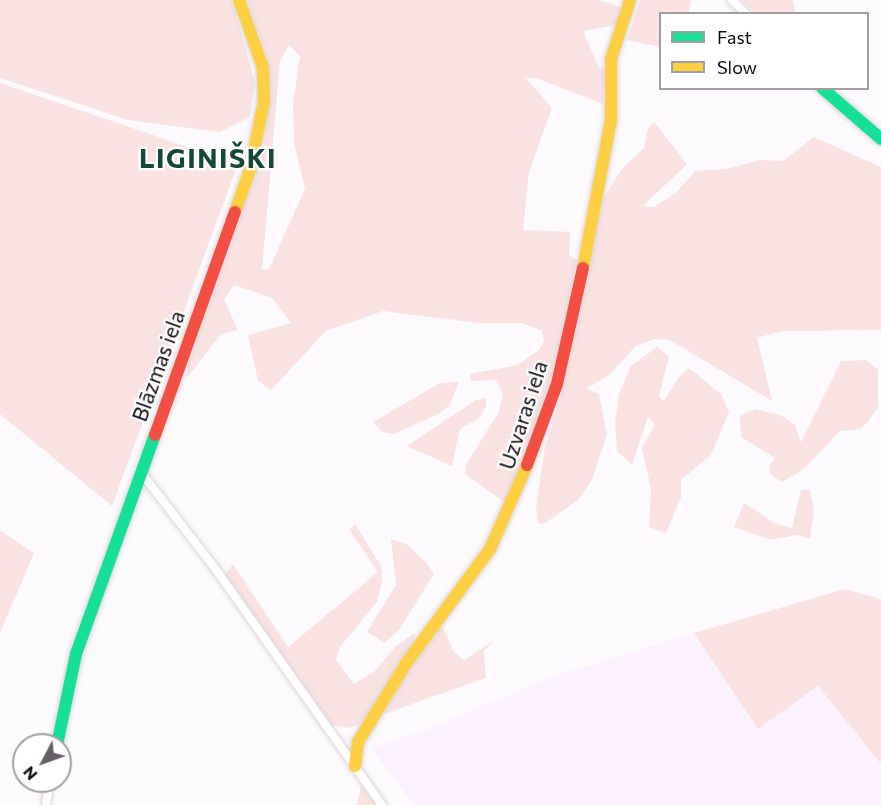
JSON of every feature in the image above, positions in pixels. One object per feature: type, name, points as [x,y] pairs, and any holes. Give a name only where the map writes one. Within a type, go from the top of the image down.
[{"type":"street","name":"Blāzmas iela","points":[[60,733],[76,654],[250,170],[264,102],[263,68],[239,0]]},
{"type":"street","name":"Uzvaras iela","points":[[355,766],[358,742],[407,662],[490,549],[542,430],[557,384],[579,287],[611,120],[611,59],[630,0]]},
{"type":"street","points":[[732,0],[744,12]]},
{"type":"street","points":[[824,90],[881,139]]},
{"type":"street","points":[[140,471],[217,571],[382,805]]},
{"type":"shaded area","points":[[0,0],[232,0],[255,82],[250,117],[220,132],[128,120],[0,78]]},
{"type":"shaded area","points":[[247,0],[599,0],[622,8],[617,25],[583,31],[599,68],[605,67],[603,104],[536,78],[526,78],[552,108],[529,172],[523,230],[570,232],[569,255],[577,260],[551,386],[507,504],[465,474],[466,464],[499,412],[503,393],[496,380],[471,381],[470,374],[518,365],[539,350],[544,341],[542,331],[522,323],[479,323],[383,311],[326,331],[271,390],[258,381],[248,335],[291,323],[272,298],[234,285],[224,300],[238,330],[221,334],[187,378],[188,360],[264,151],[267,58]],"holes":[[[289,45],[300,56],[293,103],[294,143],[305,189],[269,269],[262,270],[280,61]]]},
{"type":"shaded area","points":[[640,0],[691,0],[689,12],[659,12],[659,47],[627,40]]},
{"type":"shaded area","points":[[741,0],[793,0],[795,12],[754,12]]},
{"type":"shaded area","points":[[0,83],[238,164],[112,506],[0,414]]},
{"type":"shaded area","points":[[654,122],[687,164],[643,206],[654,207],[676,193],[695,171],[727,169],[760,160],[783,161],[814,137],[881,167],[881,330],[782,331],[757,338],[772,401],[670,340],[655,339],[636,346],[608,376],[586,388],[599,394],[607,434],[592,480],[578,500],[544,524],[538,523],[536,507],[545,447],[561,396],[601,201],[622,169],[644,148],[648,128]]},
{"type":"shaded area","points":[[657,347],[669,356],[659,397],[664,401],[679,377],[689,368],[721,394],[729,412],[711,455],[681,480],[681,497],[666,533],[649,527],[651,489],[642,448],[655,425],[648,417],[632,465],[617,451],[615,423],[619,394],[631,366]]},
{"type":"shaded area","points":[[866,360],[878,370],[878,407],[867,423],[860,429],[840,431],[804,469],[782,482],[771,475],[769,466],[775,458],[741,437],[740,416],[755,409],[782,416],[795,425],[801,442],[841,361]]},
{"type":"shaded area","points":[[459,382],[449,406],[436,415],[394,434],[382,432],[373,422],[440,383]]},
{"type":"shaded area","points":[[486,398],[486,406],[479,418],[460,429],[452,466],[407,446],[476,400]]},
{"type":"shaded area","points":[[801,490],[810,490],[814,511],[810,539],[797,535],[771,540],[734,527],[744,503],[776,524],[792,528]]},
{"type":"shaded area","points":[[355,524],[381,566],[382,581],[377,602],[340,647],[336,660],[354,684],[374,672],[396,646],[415,633],[413,644],[364,723],[349,728],[332,725],[225,575],[233,564],[288,647],[378,572],[349,529]]},
{"type":"shaded area","points":[[0,530],[34,553],[0,633]]},
{"type":"shaded area","points":[[391,539],[406,544],[426,562],[434,574],[399,630],[384,643],[367,632],[396,585]]},
{"type":"shaded area","points":[[845,589],[881,599],[881,764],[818,686],[758,729],[694,633]]},
{"type":"shaded area","points":[[442,626],[454,652],[464,660],[495,640],[484,651],[486,678],[378,716],[424,645]]},
{"type":"shaded area","points":[[694,633],[758,729],[818,686],[881,764],[881,805],[414,805],[371,748],[424,731],[549,678]]},
{"type":"shaded area","points":[[361,786],[373,800],[376,805],[357,805]]},
{"type":"traffic: fast","points":[[824,90],[881,139]]},
{"type":"traffic: fast","points":[[60,733],[76,654],[155,435]]},
{"type":"traffic: slow","points":[[235,212],[250,170],[264,101],[263,68],[239,0]]},
{"type":"traffic: slow","points":[[583,268],[611,120],[611,59],[630,0]]},
{"type":"traffic: slow","points":[[355,766],[358,742],[407,662],[490,549],[527,465]]},
{"type":"traffic: jam","points":[[155,435],[235,212]]},
{"type":"traffic: jam","points":[[527,465],[557,384],[583,268]]},
{"type":"district","name":"LIGINIŠKI","points":[[208,158]]}]
